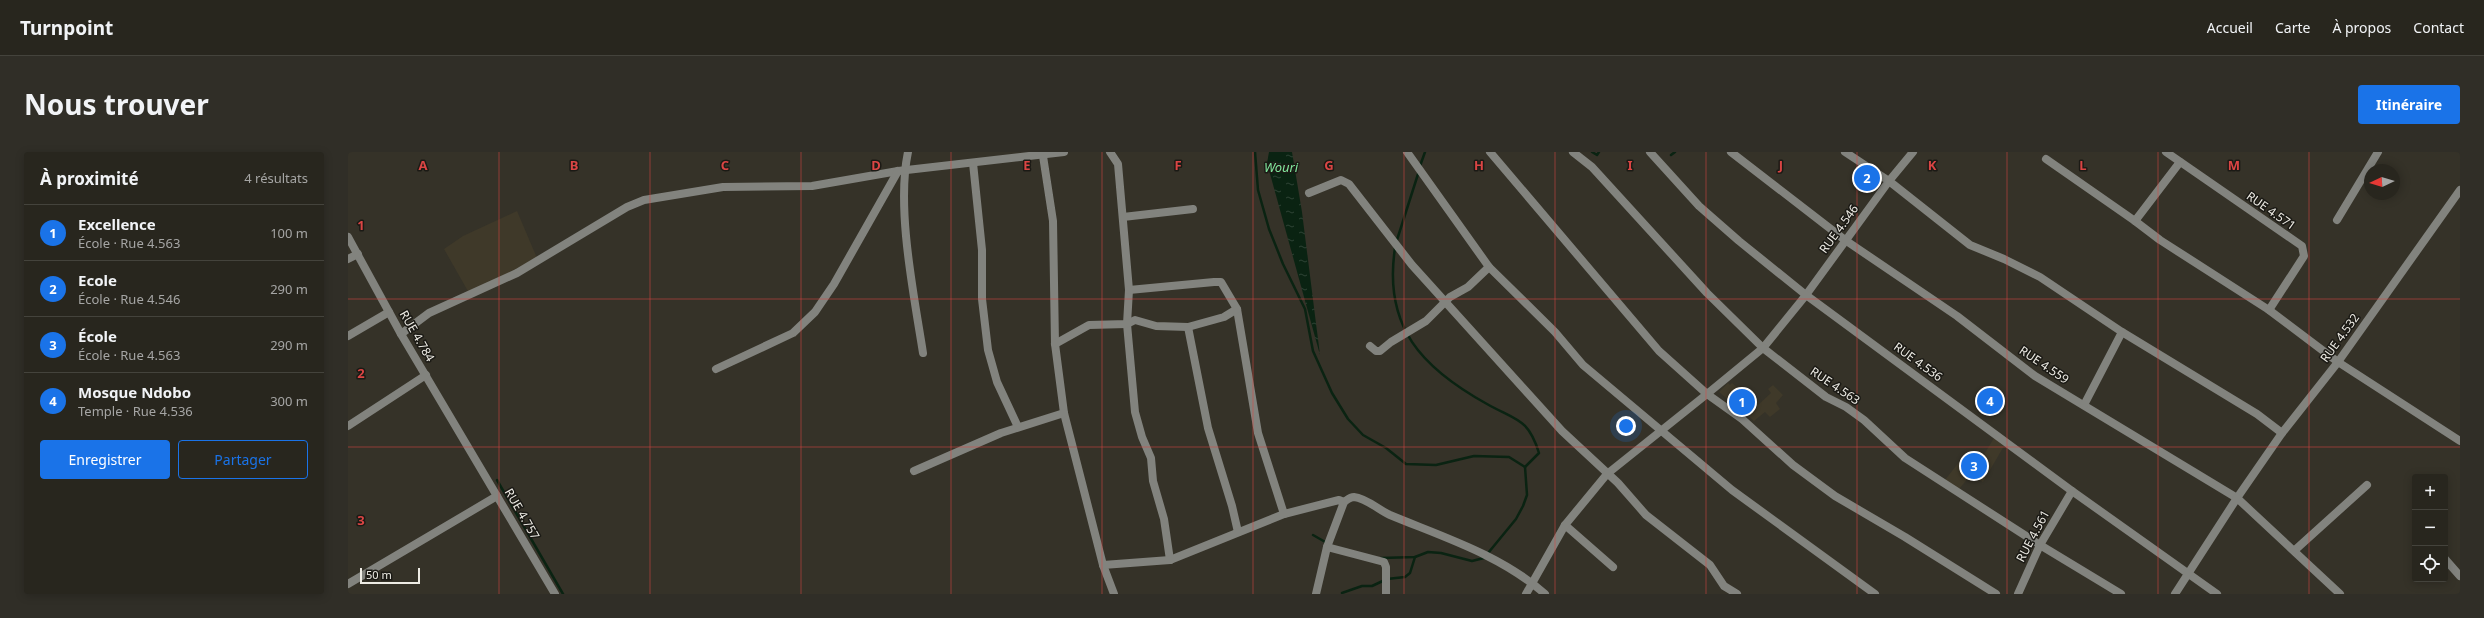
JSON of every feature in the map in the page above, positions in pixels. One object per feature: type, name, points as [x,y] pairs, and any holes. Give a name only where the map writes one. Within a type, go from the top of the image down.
[{"type":"street","points":[[716,369],[793,333],[815,312],[834,284],[901,171],[908,152]]},
{"type":"street","points":[[401,334],[429,313],[517,273],[627,207],[644,200],[723,187],[812,186],[901,171],[1044,156],[1064,152]]},
{"type":"street","points":[[1110,152],[1118,164],[1129,290],[1127,324],[1135,412],[1142,437],[1151,458],[1152,476],[1164,519],[1170,560]]},
{"type":"street","points":[[1407,152],[1489,267],[1555,332],[1583,364],[1732,490],[1873,593]]},
{"type":"street","points":[[1490,152],[1659,351],[1707,394],[1742,419],[1788,461],[1834,496],[1905,536],[1996,594]]},
{"type":"street","name":"RUE 4.563","points":[[1573,152],[1592,168],[1707,293],[1764,348],[1826,397],[1846,407],[1864,420],[1906,458],[2040,545],[2121,594]]},
{"type":"street","name":"RUE 4.536","points":[[1650,152],[1699,206],[1739,242],[1806,295],[2072,491],[2217,594]]},
{"type":"street","name":"RUE 4.559","points":[[1731,152],[1845,240],[1957,316],[2035,376],[2237,498]]},
{"type":"street","points":[[1845,152],[1889,181],[1970,245],[2004,259],[2040,277],[2122,332],[2204,380],[2257,414],[2282,433]]},
{"type":"street","points":[[1889,181],[1912,152]]},
{"type":"street","name":"RUE 4.571","points":[[2166,152],[2302,246],[2305,251],[2300,263],[2269,310]]},
{"type":"street","points":[[2337,220],[2378,152]]},
{"type":"street","points":[[1044,156],[1053,221],[1055,344],[1064,413],[1103,566],[1114,594]]},
{"type":"street","points":[[2046,160],[2269,310],[2338,362],[2460,441]]},
{"type":"street","points":[[2135,221],[2180,162]]},
{"type":"street","points":[[973,163],[982,250],[982,299],[988,350],[997,382],[1018,427]]},
{"type":"street","points":[[901,171],[910,269],[923,353]]},
{"type":"street","points":[[1309,193],[1335,181],[1345,180],[1368,206],[1412,265],[1446,301],[1515,382],[1646,515],[1710,565],[1724,586],[1737,594]]},
{"type":"street","name":"RUE 4.546","points":[[1526,594],[1565,525],[1607,474],[1764,348],[1806,295],[1889,181]]},
{"type":"street","name":"RUE 4.532","points":[[2175,594],[2237,498],[2282,433],[2338,362],[2460,190]]},
{"type":"street","points":[[1123,217],[1193,209]]},
{"type":"street","name":"RUE 4.784","points":[[348,237],[401,334],[468,446]]},
{"type":"street","points":[[348,258],[358,254]]},
{"type":"street","points":[[1370,346],[1376,352],[1380,351],[1391,342],[1426,321],[1446,301],[1468,287],[1489,267]]},
{"type":"street","points":[[1129,290],[1221,282],[1237,309],[1258,433],[1284,514]]},
{"type":"street","points":[[1055,344],[1089,325],[1127,324],[1135,320],[1156,326],[1188,327],[1224,317],[1237,309]]},
{"type":"street","points":[[348,336],[389,312]]},
{"type":"street","points":[[1188,327],[1208,428],[1232,506],[1238,532]]},
{"type":"street","points":[[2084,405],[2122,332]]},
{"type":"street","points":[[348,426],[426,375]]},
{"type":"street","points":[[914,471],[1018,427],[1064,413]]},
{"type":"street","name":"RUE 4.757","points":[[468,446],[554,594]]},
{"type":"street","points":[[2295,550],[2367,485]]},
{"type":"street","name":"RUE 4.561","points":[[2018,594],[2040,545],[2072,491]]},
{"type":"street","points":[[348,584],[497,496]]},
{"type":"street","points":[[1316,594],[1327,547],[1344,502],[1349,498],[1356,497],[1388,514],[1480,552],[1532,583],[1545,594]]},
{"type":"street","points":[[2237,498],[2295,550],[2340,594]]},
{"type":"street","points":[[1103,566],[1170,560],[1284,514],[1330,500],[1339,500],[1344,502]]},
{"type":"street","points":[[1565,525],[1613,567]]},
{"type":"street","points":[[1327,547],[1384,562],[1386,567],[1386,594]]},
{"type":"street","points":[[2448,562],[2460,576]]},
{"type":"shaded area","points":[[1862,169],[1877,177],[1872,187],[1857,179]]},
{"type":"shaded area","points":[[517,211],[537,258],[469,293],[444,249],[463,236]]},
{"type":"shaded area","points":[[1728,383],[1730,385],[1732,383],[1758,405],[1771,393],[1768,389],[1773,385],[1783,395],[1776,403],[1780,409],[1770,417],[1765,412],[1754,421],[1719,392]]},
{"type":"shaded area","points":[[1994,438],[2004,446],[1983,482],[1972,475],[1975,470],[1959,489],[1945,480],[1963,457],[1965,458],[1969,454],[1979,463]]},
{"type":"water","name":"Wouri","points":[[1269,152],[1292,152],[1302,212],[1320,355],[1267,163]]},
{"type":"waterway","points":[[1255,152],[1258,190],[1269,229],[1283,264],[1305,309],[1313,351],[1332,393],[1348,419],[1363,435],[1386,448],[1406,464],[1436,465],[1474,456],[1509,457],[1525,467],[1527,495],[1523,506],[1516,519],[1484,558],[1472,561],[1441,553],[1428,552],[1415,557],[1381,558]]},
{"type":"waterway","points":[[1420,166],[1425,152]]},
{"type":"waterway","points":[[1592,152],[1597,155],[1599,152]]},
{"type":"waterway","points":[[1671,155],[1675,152]]},
{"type":"waterway","points":[[1396,243],[1419,171]]},
{"type":"waterway","points":[[1395,248],[1393,276],[1395,301],[1402,323],[1412,342],[1426,360],[1444,376],[1464,390],[1514,418],[1526,427],[1535,442],[1539,453],[1525,467]]},
{"type":"waterway","points":[[497,480],[563,594]]},
{"type":"waterway","points":[[1313,535],[1327,543]]},
{"type":"waterway","points":[[1342,593],[1362,586],[1372,586],[1387,579],[1405,577],[1410,573],[1415,557]]},
{"type":"place","name":"Ecole","points":[[1867,178]]},
{"type":"place","name":"Mosque Ndobo","points":[[1990,401]]},
{"type":"place","name":"Excellence","points":[[1742,402]]},
{"type":"place","name":"École","points":[[1974,466]]}]
